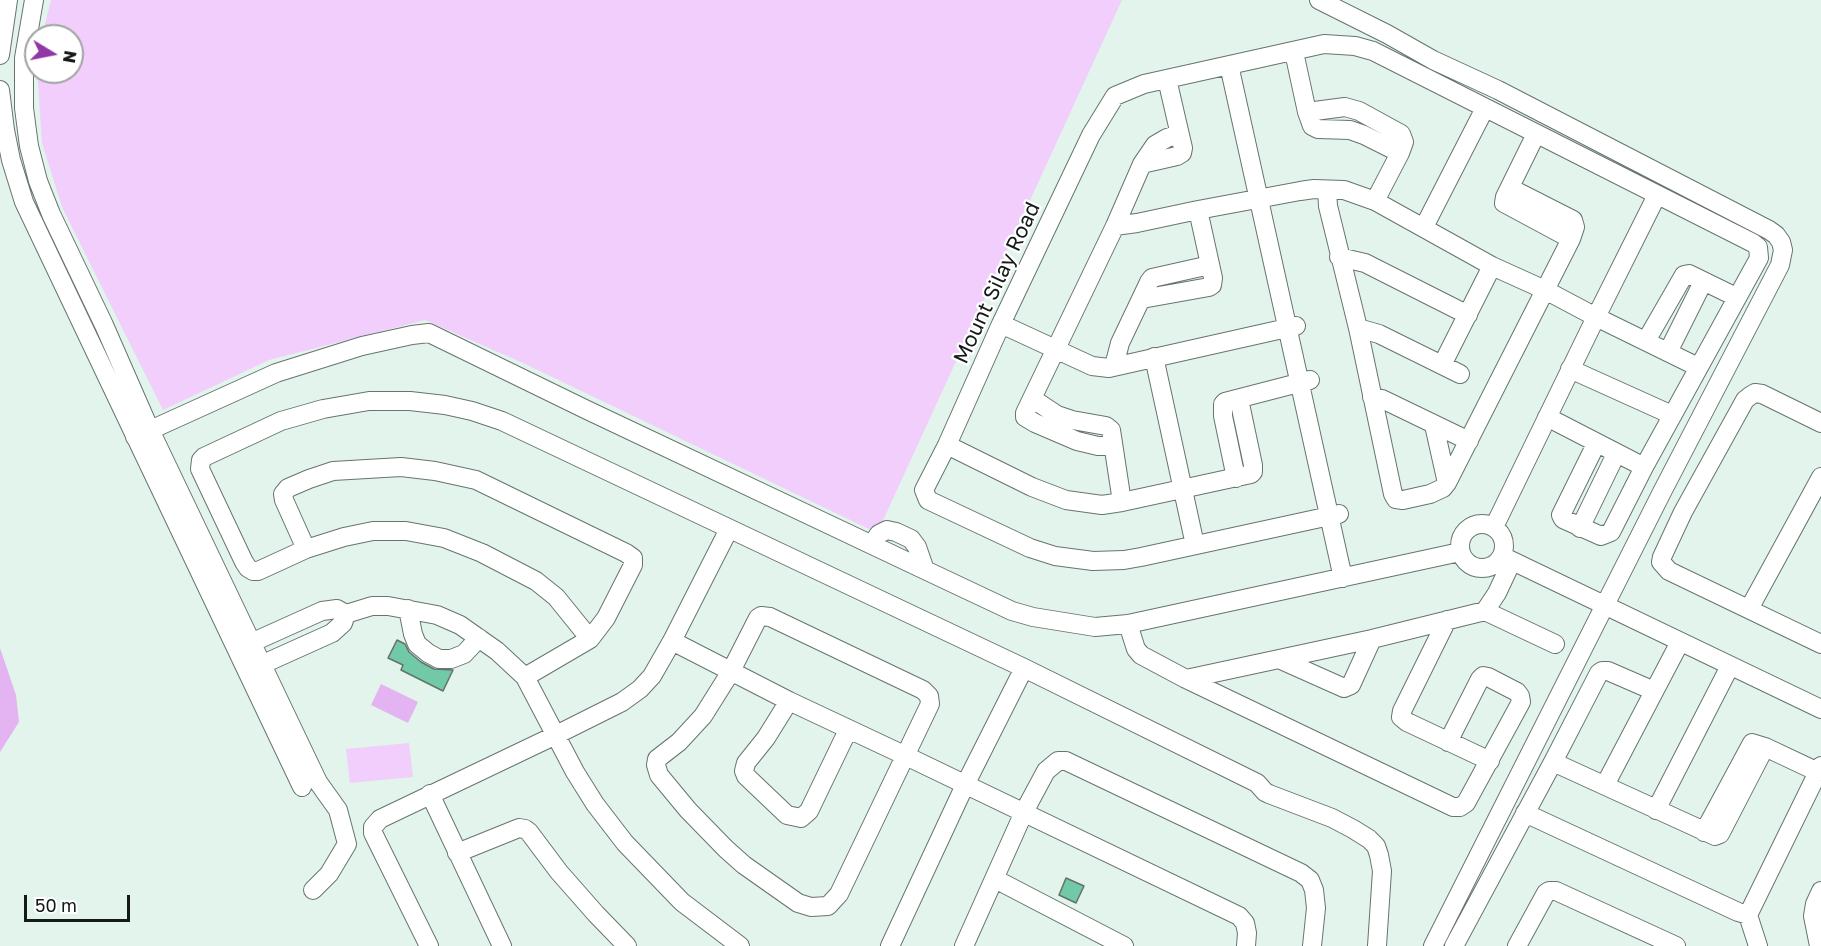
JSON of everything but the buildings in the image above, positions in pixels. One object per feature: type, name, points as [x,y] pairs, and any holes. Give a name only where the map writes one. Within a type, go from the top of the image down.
[{"type":"street","points":[[0,55],[8,0]]},
{"type":"street","points":[[34,0],[24,58],[24,108],[28,146],[51,214],[104,325],[143,433]]},
{"type":"street","points":[[1319,0],[1769,230],[1781,242],[1783,250],[1780,265],[1605,604],[1433,946]]},
{"type":"street","points":[[1122,502],[1111,430],[1106,426],[1057,415],[1033,399],[1142,164],[1180,155],[1183,148],[1167,79],[1324,44],[1355,46],[1373,51],[1758,247],[1759,258],[1672,415],[1611,532],[1601,537],[1563,519],[1561,515],[1596,444]]},
{"type":"street","points":[[1294,52],[1307,112],[1345,107],[1359,111],[1401,134],[1404,142],[1400,153],[1375,201]]},
{"type":"street","points":[[1233,64],[1348,577]]},
{"type":"street","name":"Mount Silay Road","points":[[1167,79],[1144,84],[1115,96],[1091,135],[924,490],[928,500],[1030,548],[1055,556],[1093,561],[1124,560],[1195,545]]},
{"type":"street","points":[[0,90],[11,160],[24,202],[143,433],[254,668],[302,787]]},
{"type":"street","points":[[1424,228],[1485,108]]},
{"type":"street","points":[[1327,190],[1328,206],[1339,257],[1358,328],[1393,494],[1396,499],[1403,500],[1430,494],[1448,483],[1575,227],[1573,220],[1510,188],[1536,134]]},
{"type":"street","points":[[1115,226],[1314,189],[1344,190],[1375,201],[1492,266],[1698,367]]},
{"type":"street","points":[[1494,527],[1657,195]]},
{"type":"street","points":[[1114,366],[1120,343],[1142,299],[1212,285],[1213,278],[1198,210]]},
{"type":"street","points":[[1339,257],[1365,264],[1468,315]]},
{"type":"street","points":[[1442,365],[1492,266]]},
{"type":"street","points":[[1646,341],[1682,277],[1689,274],[1736,297]]},
{"type":"street","points":[[1668,352],[1703,282]]},
{"type":"street","points":[[1001,324],[1092,366],[1108,368],[1291,327]]},
{"type":"street","points":[[1358,328],[1369,330],[1460,374]]},
{"type":"street","points":[[143,433],[276,373],[362,346],[429,333],[872,544],[879,534],[887,530],[911,538],[917,547],[925,570],[1012,611],[1033,617],[1095,627],[1128,624],[1460,552]]},
{"type":"street","points":[[1154,357],[1195,545],[1334,515]]},
{"type":"street","points":[[1570,369],[1672,415]]},
{"type":"street","points":[[947,445],[1032,487],[1066,500],[1102,505],[1122,502],[1236,478],[1222,408],[1225,402],[1305,381]]},
{"type":"street","points":[[1821,423],[1762,394],[1755,393],[1745,400],[1689,502],[1661,562],[1669,571],[1821,644]]},
{"type":"street","points":[[1372,397],[1382,399],[1468,441]]},
{"type":"street","points":[[590,639],[556,597],[536,581],[482,553],[444,538],[406,531],[372,531],[306,549],[258,572],[248,568],[200,469],[201,460],[281,422],[323,409],[369,401],[410,401],[445,405],[502,421],[1024,668],[1257,783],[1264,792],[1332,818],[1369,839],[1376,846],[1382,871],[1377,946]]},
{"type":"street","points":[[1547,417],[1644,467]]},
{"type":"street","points":[[1434,425],[1448,483]]},
{"type":"street","points":[[1580,528],[1616,454]]},
{"type":"street","points":[[306,549],[284,500],[283,494],[288,488],[333,471],[401,467],[435,471],[476,480],[633,558],[633,565],[606,618],[590,639],[525,677]]},
{"type":"street","points":[[1749,609],[1821,477]]},
{"type":"street","points":[[1485,611],[1497,593],[1507,559],[1504,543],[1499,531],[1487,524],[1479,524],[1466,531],[1462,537],[1460,552],[1467,563],[1480,569],[1507,559]]},
{"type":"street","points":[[429,946],[373,833],[373,827],[380,819],[622,702],[640,689],[652,676],[672,641],[729,529]]},
{"type":"street","points":[[1507,559],[1821,709]]},
{"type":"street","points":[[244,646],[322,610],[337,609],[346,614],[372,606],[388,606],[437,615],[460,625],[497,651],[525,677],[575,772],[595,804],[625,843],[682,902],[740,946]]},
{"type":"street","points":[[408,609],[412,634],[417,644],[439,659],[451,659],[464,654],[479,638]]},
{"type":"street","points":[[1186,679],[1372,639],[1485,611],[1555,644]]},
{"type":"street","points":[[254,668],[332,633],[343,623],[346,614]]},
{"type":"street","points":[[761,616],[770,617],[923,690],[929,696],[930,704],[906,756],[839,894],[828,906],[811,907],[798,903],[744,865],[726,849],[688,810],[659,775],[656,765],[657,759],[679,742],[703,716],[761,616]]},
{"type":"street","points":[[1447,620],[1401,717],[1448,742],[1490,760]]},
{"type":"street","points":[[1128,624],[1136,649],[1141,655],[1186,679],[1453,807],[1460,807],[1466,803],[1521,702],[1520,696],[1517,692],[1483,676],[1448,742]]},
{"type":"street","points":[[1279,658],[1344,688],[1350,685],[1372,639]]},
{"type":"street","points":[[672,641],[730,673],[1239,916],[1245,923],[1246,946]]},
{"type":"street","points":[[1605,785],[1680,642]]},
{"type":"street","points":[[1656,810],[1730,666]]},
{"type":"street","points":[[254,668],[318,782],[338,810],[344,831],[347,844],[329,874],[313,890]]},
{"type":"street","points":[[890,946],[965,785],[1024,668]]},
{"type":"street","points":[[1454,946],[1554,762],[1599,673],[1608,671],[1654,691]]},
{"type":"street","points":[[789,701],[747,763],[744,771],[746,777],[787,815],[801,818],[809,811],[848,730]]},
{"type":"street","points":[[1554,762],[1704,832],[1751,744],[1756,743],[1820,769],[1748,915],[1758,946]]},
{"type":"street","points":[[970,944],[1024,812],[1046,771],[1058,761],[1066,761],[1301,873],[1310,880],[1314,890],[1316,908],[1312,946]]},
{"type":"street","points":[[430,794],[502,946]]},
{"type":"street","points":[[1525,813],[1748,915]]},
{"type":"street","points":[[457,853],[519,828],[525,829],[559,873],[627,946]]},
{"type":"street","points":[[995,879],[1124,946]]},
{"type":"street","points":[[1517,946],[1546,893],[1556,891],[1676,946]]},
{"type":"street","points":[[1819,934],[1813,916],[1821,891]]},
{"type":"shaded area","points":[[51,0],[1122,0],[879,529],[871,530],[523,363],[425,320],[269,360],[163,410],[62,207],[42,143],[38,84],[84,84],[84,24],[45,24]]},
{"type":"shaded area","points":[[0,648],[16,695],[19,722],[0,752]]},
{"type":"shaded area","points":[[381,684],[418,702],[408,723],[371,705]]},
{"type":"shaded area","points":[[409,743],[413,777],[350,783],[346,749]]}]
